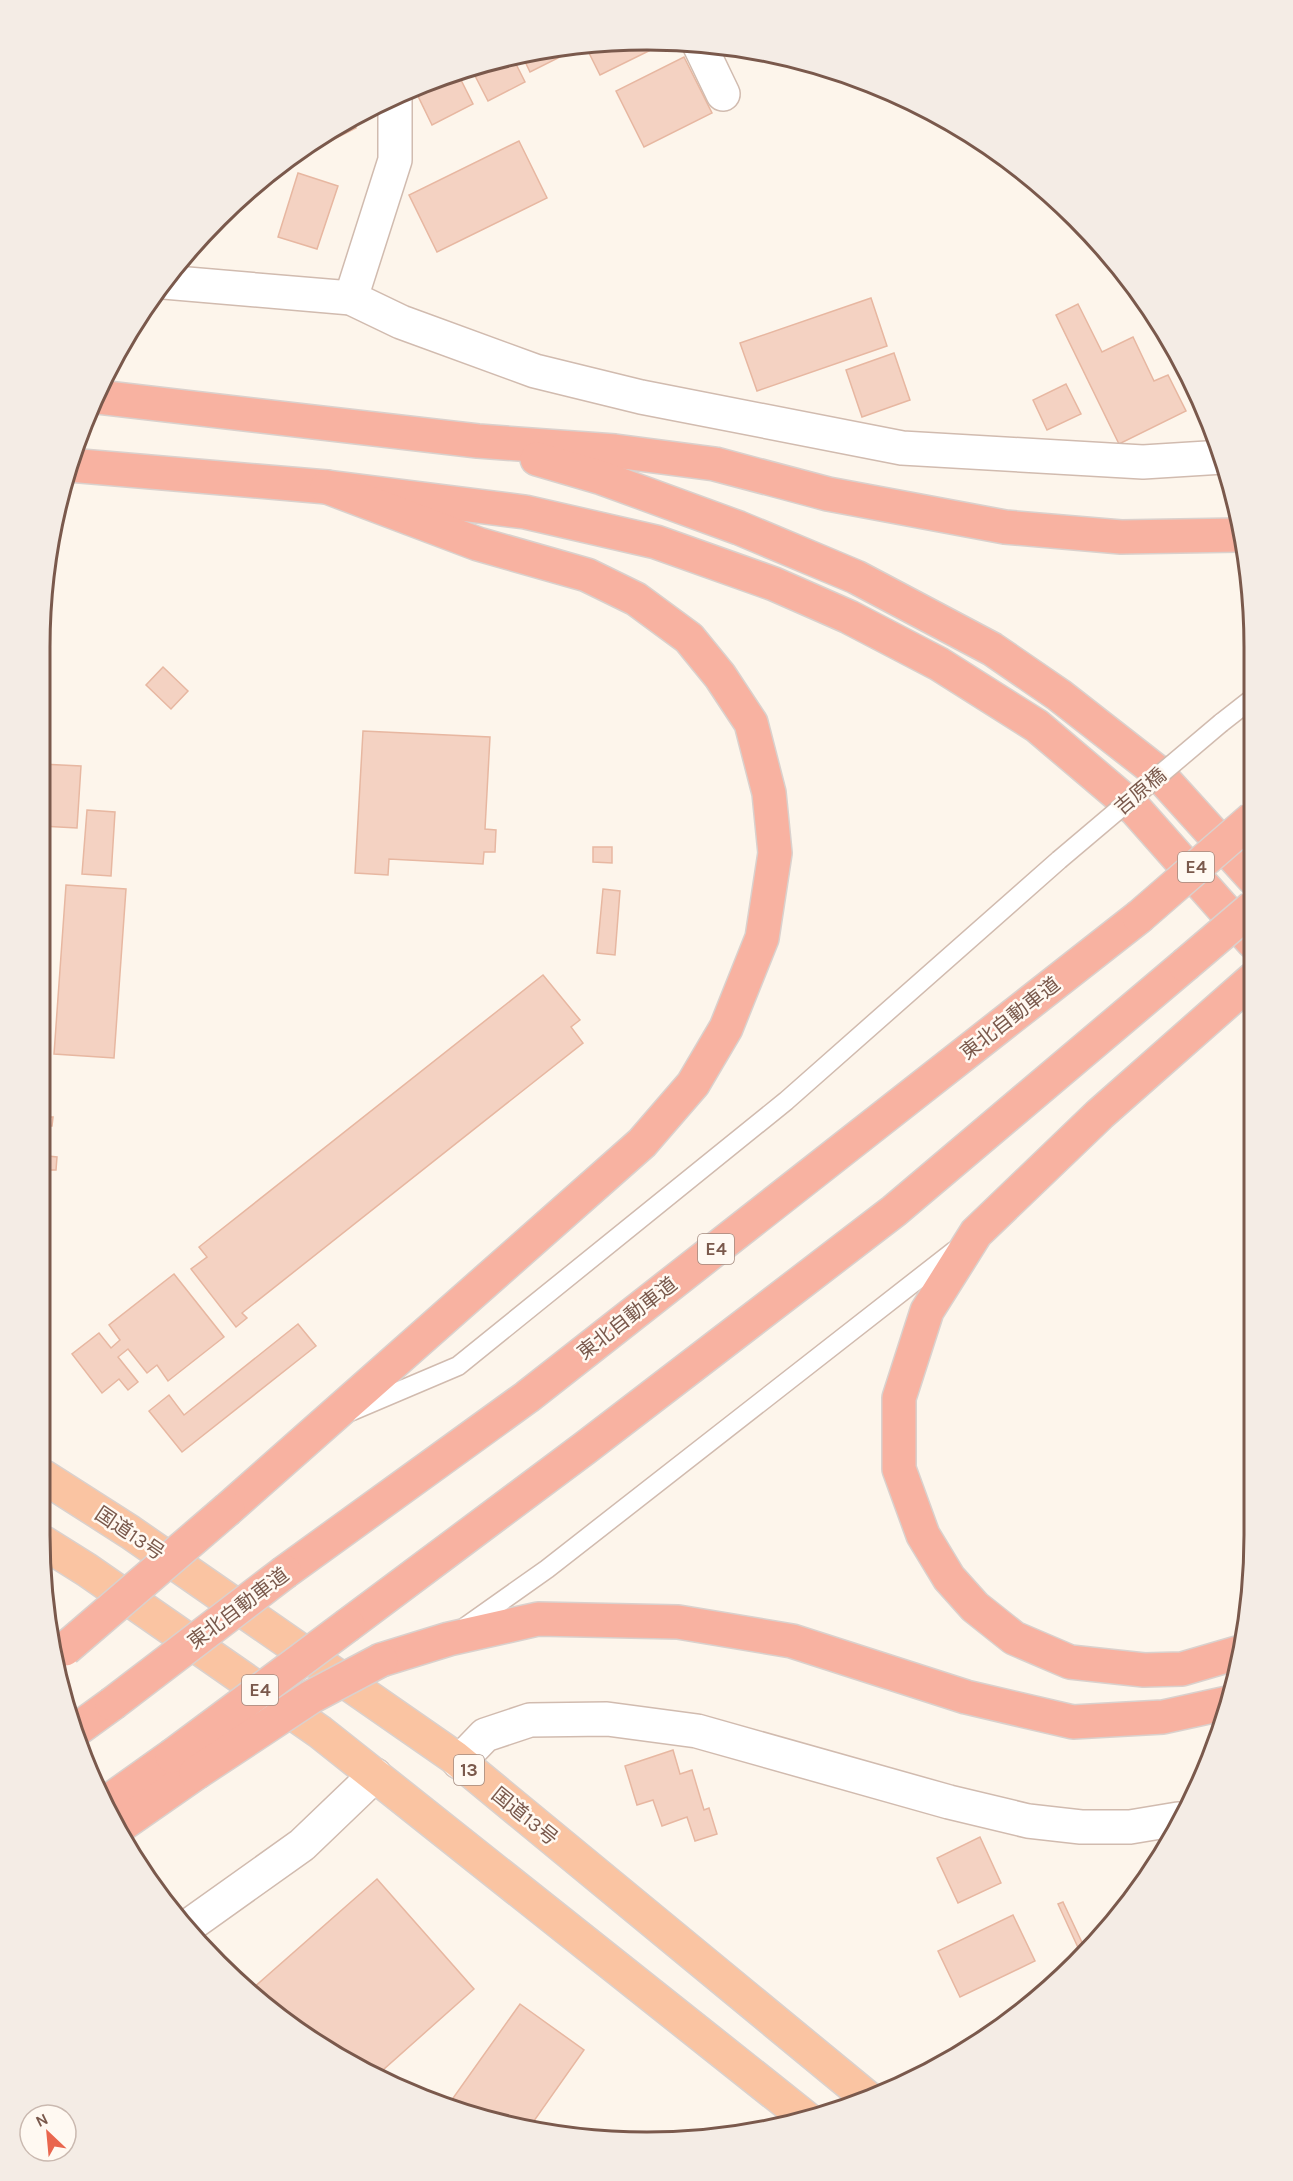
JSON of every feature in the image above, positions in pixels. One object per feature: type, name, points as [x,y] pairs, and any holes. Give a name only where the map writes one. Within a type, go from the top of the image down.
[{"type":"highway","points":[[104,399],[478,441],[615,451],[715,464],[828,494],[1005,527],[1121,537],[1233,535]]},
{"type":"highway","points":[[478,441],[602,478],[739,528],[856,577],[992,649],[1059,695],[1155,770],[1244,868]]},
{"type":"highway","points":[[78,466],[327,488],[525,512],[656,542],[774,584],[849,617],[939,664],[1037,726],[1136,810],[1244,932]]},
{"type":"highway","points":[[61,1652],[228,1509],[642,1143],[693,1084],[726,1028],[762,938],[775,853],[769,793],[751,723],[720,676],[689,638],[636,599],[586,575],[478,544],[327,488]]},
{"type":"highway","name":"東北自動車道","points":[[81,1726],[285,1572],[527,1397],[1139,917],[1244,826]]},
{"type":"highway","name":"E4","points":[[112,1801],[184,1765],[348,1625],[585,1448],[894,1211],[1244,916]]},
{"type":"highway","points":[[1231,1655],[1182,1669],[1144,1670],[1070,1662],[1014,1638],[975,1606],[949,1578],[923,1535],[899,1469],[899,1398],[927,1311],[976,1233],[1100,1114],[1244,988]]},
{"type":"highway","name":"国道13号","points":[[50,1481],[140,1539],[459,1762],[861,2091]]},
{"type":"highway","points":[[50,1547],[320,1732],[798,2112]]},
{"type":"highway","points":[[123,1822],[184,1765],[381,1660],[449,1639],[538,1619],[678,1622],[792,1641],[966,1697],[1073,1722],[1163,1717],[1218,1705]]},
{"type":"street","points":[[703,53],[723,94]]},
{"type":"street","points":[[351,298],[395,160],[395,105]]},
{"type":"street","points":[[173,283],[351,298],[401,322],[535,371],[640,397],[902,448],[1143,462],[1213,458]]},
{"type":"street","points":[[459,1762],[485,1736],[530,1720],[607,1719],[698,1731],[949,1802],[1028,1821],[1081,1827],[1130,1827],[1171,1820]]},
{"type":"street","points":[[193,1922],[302,1845],[375,1775]]},
{"type":"lane","name":"吉原橋","points":[[328,1421],[458,1366],[786,1101],[1059,860],[1244,706]]},
{"type":"lane","points":[[449,1639],[565,1555],[890,1303],[976,1233]]},
{"type":"building","points":[[651,50],[600,75],[589,53]]},
{"type":"building","points":[[562,56],[530,72],[525,62]]},
{"type":"building","points":[[684,57],[712,113],[644,147],[616,91]]},
{"type":"building","points":[[516,64],[525,82],[488,101],[475,75]]},
{"type":"building","points":[[461,79],[473,104],[432,125],[418,95]]},
{"type":"building","points":[[355,126],[356,128],[324,144]]},
{"type":"building","points":[[519,141],[547,198],[437,252],[409,195]]},
{"type":"building","points":[[298,173],[338,186],[317,249],[278,237]]},
{"type":"building","points":[[871,298],[887,346],[757,391],[740,343]]},
{"type":"building","points":[[1078,304],[1102,352],[1133,337],[1154,381],[1168,375],[1186,411],[1119,444],[1056,315]]},
{"type":"building","points":[[894,353],[910,400],[862,417],[846,370]]},
{"type":"building","points":[[1066,384],[1081,414],[1047,430],[1033,400]]},
{"type":"building","points":[[163,667],[188,691],[171,709],[146,685]]},
{"type":"building","points":[[363,731],[490,737],[485,829],[496,830],[495,852],[484,852],[483,864],[389,859],[388,875],[355,873]]},
{"type":"building","points":[[50,764],[81,766],[77,828],[50,826]]},
{"type":"building","points":[[87,810],[115,812],[111,876],[82,874]]},
{"type":"building","points":[[593,847],[612,847],[612,863],[593,862]]},
{"type":"building","points":[[66,885],[126,889],[114,1058],[54,1054]]},
{"type":"building","points":[[603,889],[620,891],[615,955],[597,953]]},
{"type":"building","points":[[543,975],[580,1020],[571,1027],[583,1043],[242,1313],[247,1318],[236,1327],[191,1269],[207,1257],[199,1247]]},
{"type":"building","points":[[50,1156],[57,1157],[56,1170],[50,1170]]},
{"type":"building","points":[[174,1274],[224,1337],[168,1381],[157,1365],[147,1373],[128,1349],[118,1357],[138,1382],[128,1390],[119,1379],[102,1393],[72,1354],[99,1333],[111,1348],[120,1340],[109,1325]]},
{"type":"building","points":[[298,1324],[316,1346],[182,1452],[149,1411],[169,1395],[184,1415]]},
{"type":"building","points":[[673,1750],[680,1774],[692,1770],[704,1810],[709,1808],[717,1834],[695,1841],[687,1817],[662,1826],[653,1800],[637,1805],[625,1766]]},
{"type":"building","points":[[980,1837],[1001,1883],[958,1903],[937,1858]]},
{"type":"building","points":[[377,1879],[474,1989],[383,2070],[315,2031],[256,1986]]},
{"type":"building","points":[[1063,1902],[1082,1942],[1078,1947],[1058,1904]]},
{"type":"building","points":[[1013,1915],[1035,1961],[960,1997],[938,1951]]},
{"type":"building","points":[[520,2004],[584,2050],[534,2121],[452,2099]]}]
